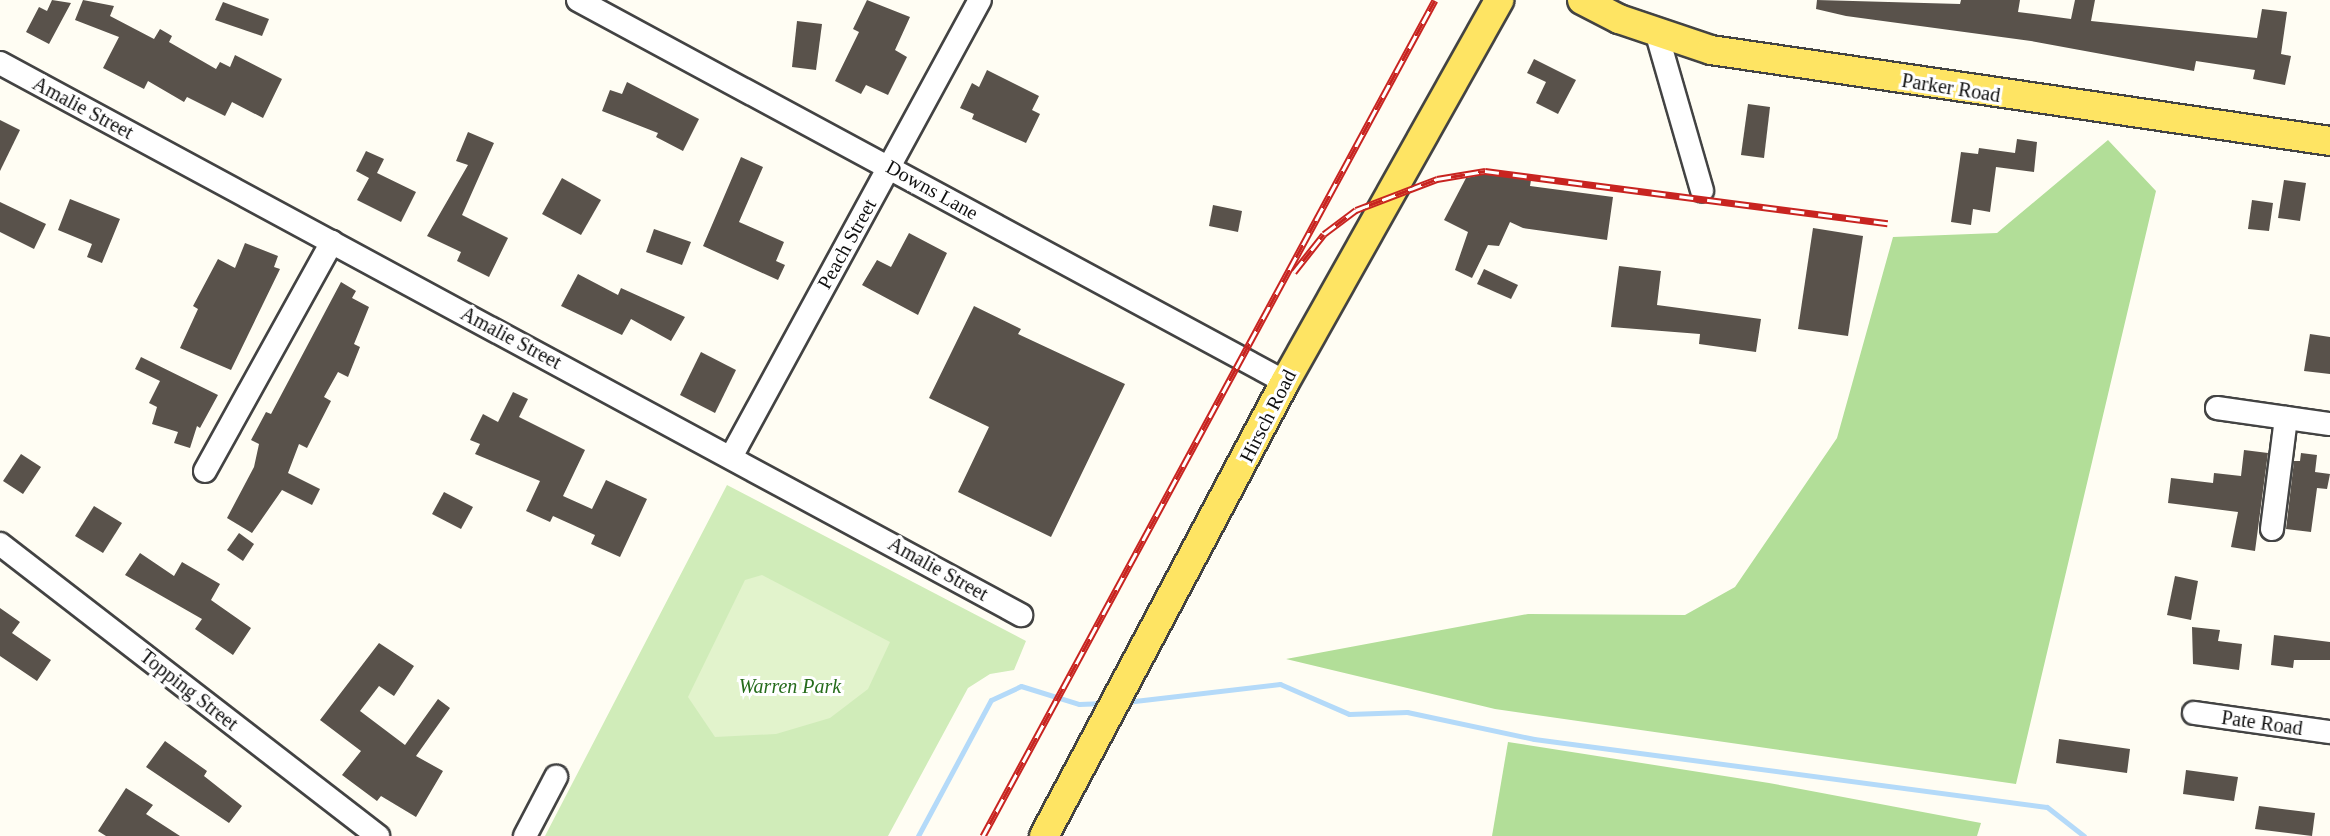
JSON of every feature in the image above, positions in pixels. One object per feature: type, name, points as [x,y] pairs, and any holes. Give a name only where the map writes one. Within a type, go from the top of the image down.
[{"type":"main road","name":"Hirsch Road","points":[[1044,836],[1285,382],[1499,0]]},
{"type":"main road","name":"Parker Road","points":[[1582,0],[1656,31],[1723,52],[2330,141]]},
{"type":"street","name":"Downs Lane","points":[[578,0],[890,166],[1285,382]]},
{"type":"street","name":"Peach Street","points":[[731,457],[980,0]]},
{"type":"street","points":[[1656,31],[1702,190]]},
{"type":"street","name":"Amalie Street","points":[[0,63],[1021,615]]},
{"type":"street","points":[[206,471],[332,242]]},
{"type":"street","points":[[2217,408],[2330,424]]},
{"type":"street","points":[[2272,529],[2286,418]]},
{"type":"street","name":"Topping Street","points":[[0,544],[378,836]]},
{"type":"street","name":"Pate Road","points":[[2194,713],[2330,732]]},
{"type":"street","points":[[525,836],[556,777]]},
{"type":"green space","points":[[2108,140],[2156,191],[2016,784],[1495,709],[1286,659],[1528,614],[1685,615],[1735,587],[1837,438],[1893,237],[1997,233]]},
{"type":"green space","name":"Warren Park","points":[[727,485],[1026,641],[1014,670],[990,674],[968,688],[888,836],[545,836]]},
{"type":"green space","points":[[762,575],[890,642],[868,689],[830,718],[776,734],[715,737],[688,697],[745,580]]},
{"type":"green space","points":[[1508,742],[1769,783],[1981,823],[1977,836],[1492,836]]},
{"type":"building","points":[[52,0],[71,3],[49,44],[26,32],[39,7],[47,11]]},
{"type":"building","points":[[83,0],[114,6],[110,16],[154,39],[160,29],[172,36],[169,42],[216,69],[220,62],[230,67],[235,55],[282,79],[263,118],[232,102],[225,116],[187,97],[184,102],[148,81],[144,89],[103,68],[119,37],[75,20]]},
{"type":"building","points":[[867,0],[910,17],[895,50],[907,57],[888,95],[866,85],[861,94],[835,81],[859,32],[853,29]]},
{"type":"building","points":[[1817,0],[1960,4],[1961,0],[2020,0],[2018,12],[2071,19],[2075,0],[2095,0],[2091,21],[2257,38],[2262,9],[2287,12],[2281,54],[2291,56],[2285,85],[2253,79],[2255,70],[2196,61],[2194,71],[2031,41],[1846,16],[1816,9]]},
{"type":"building","points":[[223,2],[269,19],[262,36],[215,20]]},
{"type":"building","points":[[797,21],[822,24],[816,70],[792,67]]},
{"type":"building","points":[[1534,59],[1576,80],[1558,114],[1536,103],[1546,82],[1527,73]]},
{"type":"building","points":[[987,70],[1039,96],[1032,110],[1040,114],[1026,143],[972,119],[974,114],[960,108],[972,83],[979,87]]},
{"type":"building","points":[[627,82],[699,119],[683,151],[656,137],[658,133],[602,111],[610,90],[622,94]]},
{"type":"building","points":[[1748,104],[1770,107],[1764,158],[1741,155]]},
{"type":"building","points":[[0,120],[20,130],[0,171]]},
{"type":"building","points":[[468,132],[494,143],[462,215],[508,238],[489,277],[457,261],[461,252],[427,236],[468,165],[456,161]]},
{"type":"building","points":[[2017,139],[2037,142],[2034,172],[1996,167],[1990,212],[1973,209],[1971,225],[1951,222],[1961,152],[1978,154],[1979,148],[2015,153]]},
{"type":"building","points":[[366,151],[384,159],[377,173],[416,192],[401,222],[357,200],[369,178],[356,171]]},
{"type":"building","points":[[741,157],[763,167],[739,222],[784,242],[776,261],[785,265],[778,280],[703,246]]},
{"type":"building","points":[[1485,174],[1531,180],[1530,186],[1613,197],[1607,240],[1523,228],[1510,222],[1499,246],[1488,245],[1472,278],[1455,270],[1468,232],[1444,220],[1466,178]]},
{"type":"building","points":[[562,178],[601,200],[581,235],[542,214]]},
{"type":"building","points":[[2284,180],[2306,183],[2300,221],[2278,218]]},
{"type":"building","points":[[70,199],[120,219],[102,263],[87,257],[92,244],[58,230]]},
{"type":"building","points":[[2252,200],[2273,203],[2269,231],[2248,229]]},
{"type":"building","points":[[0,202],[46,224],[34,249],[0,232]]},
{"type":"building","points":[[1213,205],[1242,211],[1238,232],[1209,226]]},
{"type":"building","points":[[1813,228],[1863,236],[1848,336],[1798,329]]},
{"type":"building","points":[[654,229],[691,242],[682,265],[646,252]]},
{"type":"building","points":[[909,233],[947,253],[918,315],[862,285],[877,260],[891,267]]},
{"type":"building","points":[[245,243],[278,256],[274,267],[280,269],[231,370],[180,348],[198,309],[193,306],[218,259],[235,268]]},
{"type":"building","points":[[1619,266],[1661,271],[1657,305],[1761,319],[1756,352],[1699,344],[1700,334],[1611,327]]},
{"type":"building","points":[[1484,269],[1518,285],[1511,299],[1477,284]]},
{"type":"building","points":[[578,274],[618,295],[621,288],[685,317],[671,341],[631,319],[622,335],[561,306]]},
{"type":"building","points":[[341,282],[356,291],[352,298],[369,307],[354,344],[360,347],[348,377],[338,372],[324,397],[331,401],[307,448],[299,444],[288,473],[320,489],[312,505],[282,490],[252,533],[227,518],[254,467],[259,444],[251,440],[266,412],[271,414]]},
{"type":"building","points":[[974,306],[1021,329],[1018,334],[1125,384],[1051,537],[958,492],[989,427],[929,398]]},
{"type":"building","points":[[2310,334],[2330,337],[2330,374],[2304,371]]},
{"type":"building","points":[[701,352],[736,370],[715,413],[680,395]]},
{"type":"building","points":[[141,357],[218,395],[200,428],[197,426],[190,448],[174,443],[178,432],[152,424],[157,407],[149,403],[160,381],[135,369]]},
{"type":"building","points":[[513,392],[528,399],[519,417],[585,450],[563,496],[592,509],[606,480],[647,499],[620,557],[591,544],[595,535],[553,516],[550,522],[526,511],[540,481],[475,454],[480,444],[470,440],[483,414],[498,422]]},
{"type":"building","points":[[2244,450],[2268,453],[2255,551],[2231,547],[2238,512],[2168,503],[2171,478],[2213,483],[2214,473],[2241,476]]},
{"type":"building","points":[[2301,453],[2317,455],[2315,472],[2330,474],[2327,489],[2317,488],[2311,532],[2286,529],[2294,461],[2300,461]]},
{"type":"building","points":[[21,454],[41,467],[23,494],[3,481]]},
{"type":"building","points":[[444,492],[473,507],[461,529],[432,514]]},
{"type":"building","points":[[94,506],[122,523],[103,553],[75,536]]},
{"type":"building","points":[[239,533],[254,544],[243,561],[227,550]]},
{"type":"building","points":[[140,553],[174,576],[182,562],[220,584],[211,600],[251,628],[233,655],[195,629],[202,619],[125,575]]},
{"type":"building","points":[[2175,576],[2198,581],[2191,620],[2167,615]]},
{"type":"building","points":[[0,608],[20,622],[12,633],[51,660],[37,681],[0,656]]},
{"type":"building","points":[[2192,627],[2220,630],[2218,641],[2242,644],[2239,670],[2193,664]]},
{"type":"building","points":[[2274,635],[2330,642],[2330,660],[2294,660],[2293,668],[2271,665]]},
{"type":"building","points":[[379,643],[414,666],[394,696],[379,686],[360,711],[405,745],[438,699],[450,708],[416,756],[443,771],[416,817],[381,796],[377,801],[342,775],[361,751],[320,720]]},
{"type":"building","points":[[2059,739],[2130,749],[2127,773],[2056,763]]},
{"type":"building","points":[[165,741],[207,771],[204,776],[242,806],[229,823],[146,767]]},
{"type":"building","points":[[2186,770],[2238,777],[2234,801],[2183,794]]},
{"type":"building","points":[[126,788],[153,805],[146,814],[180,836],[106,836],[98,831]]},
{"type":"building","points":[[2259,806],[2315,813],[2312,836],[2255,829]]},
{"type":"waterway","points":[[1126,702],[1280,684],[1349,714],[1407,712],[1534,739],[2047,807],[2084,836]]},
{"type":"waterway","points":[[918,836],[991,700],[1021,686],[1079,704],[1105,703]]},
{"type":"railway","points":[[983,836],[1435,0]]},
{"type":"railway","points":[[1294,272],[1324,234],[1356,210],[1437,179],[1485,171],[1888,223]]}]
